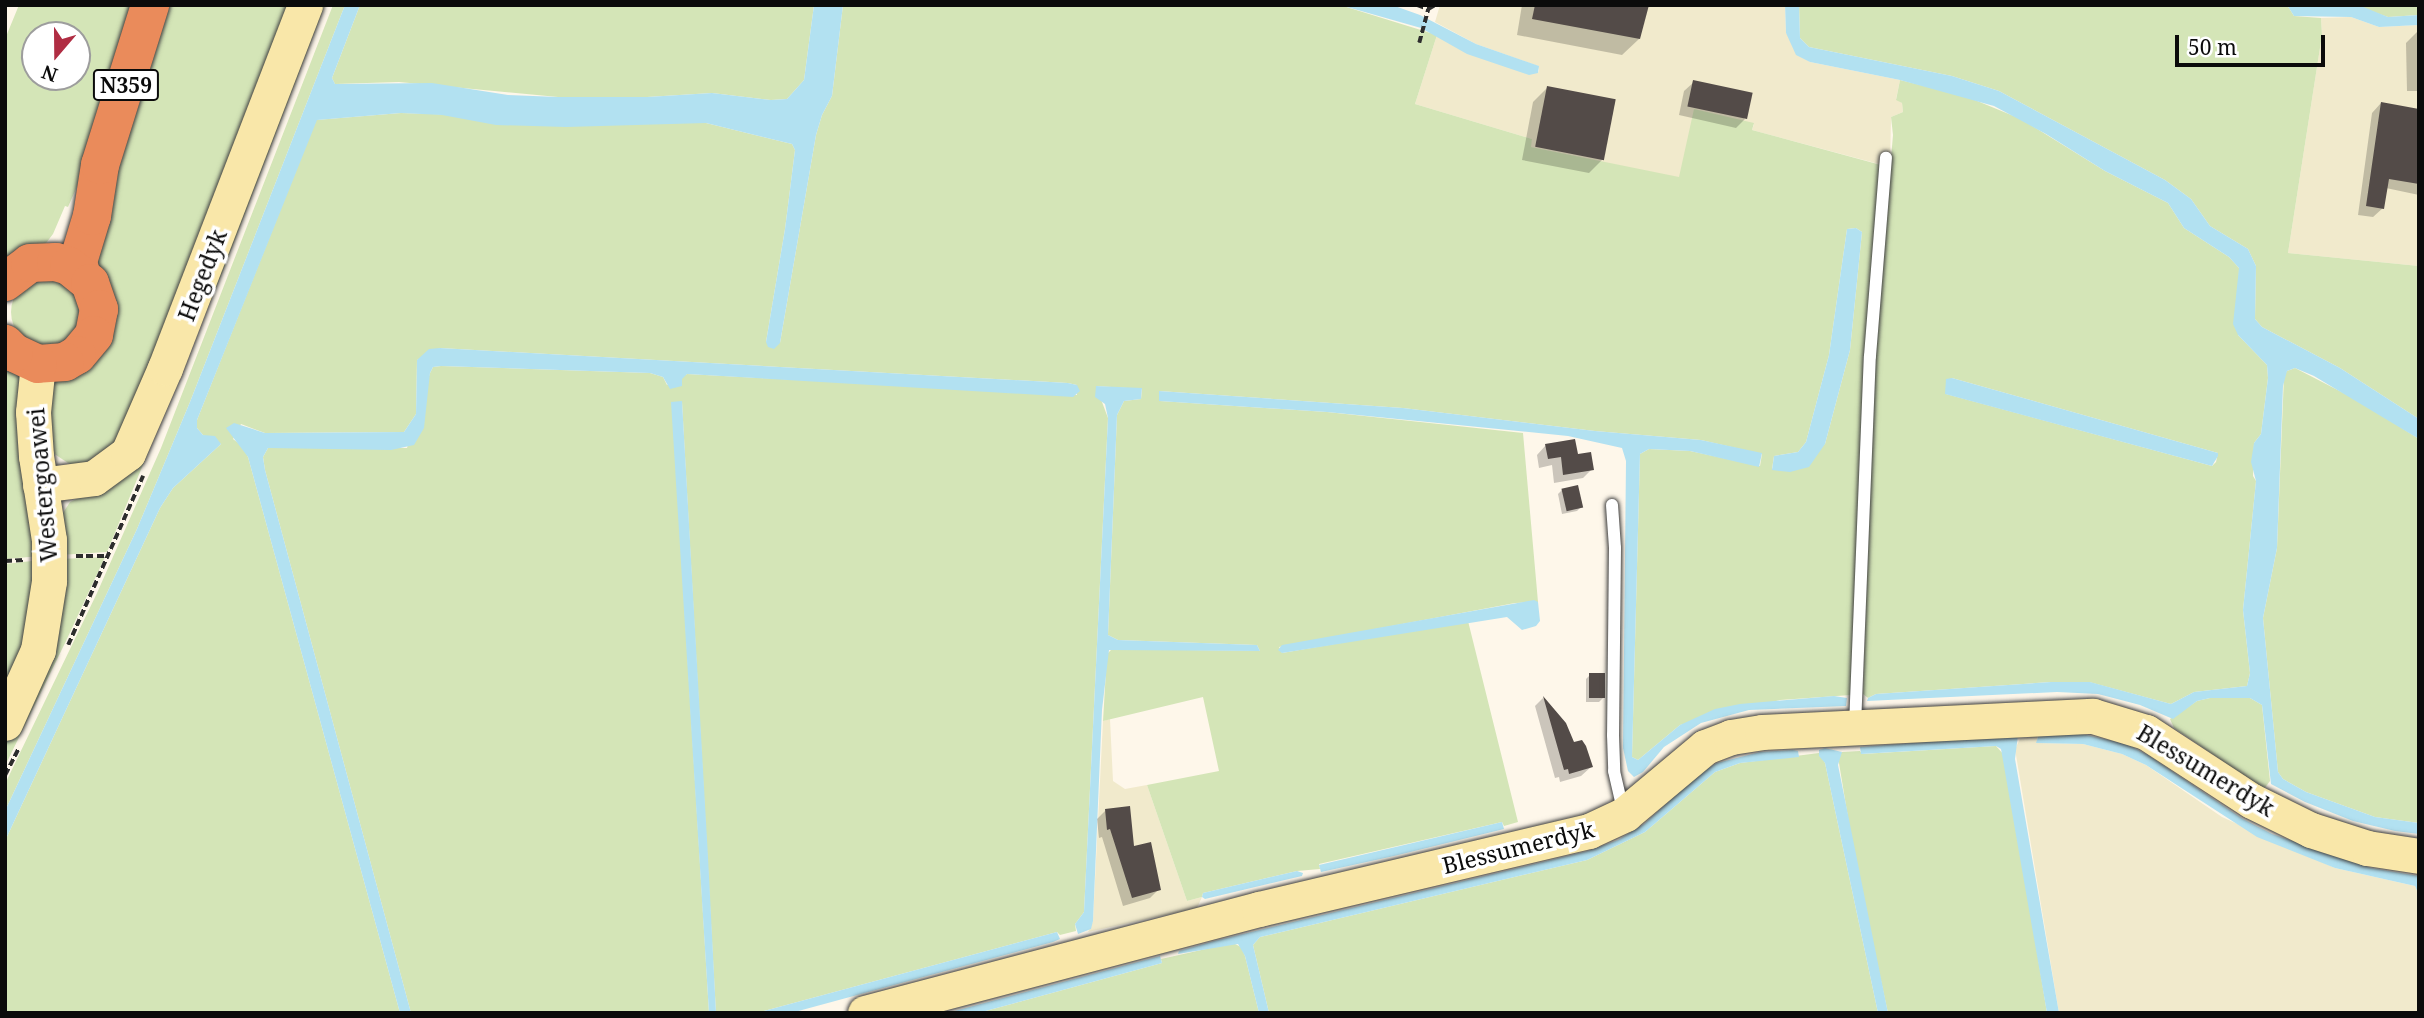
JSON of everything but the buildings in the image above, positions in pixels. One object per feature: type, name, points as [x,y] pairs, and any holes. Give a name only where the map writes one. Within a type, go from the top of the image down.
[{"type":"highway","name":"N359","points":[[81,273],[78,262],[92,216],[100,165],[150,5]]},
{"type":"highway","name":"N359","points":[[6,280],[30,263],[43,261],[54,253],[73,210],[100,165]]},
{"type":"highway","points":[[5,344],[25,360],[38,364],[65,362],[77,355],[94,335],[99,309],[90,283],[81,273],[69,266],[43,261]]},
{"type":"street","name":"Hegedyk","points":[[40,485],[94,478],[110,469],[128,453],[170,357],[305,5]]},
{"type":"street","name":"Westergoawei","points":[[5,723],[35,659],[47,603],[49,540],[40,485],[33,412],[38,364]]},
{"type":"street","name":"Blessumerdyk","points":[[865,1013],[1259,909],[1570,836],[1625,814],[1686,759],[1719,741],[1762,732],[2057,715],[2114,720],[2162,741],[2242,794],[2288,819],[2367,848],[2419,856]]},
{"type":"lane","points":[[1854,726],[1870,356],[1886,158]]},
{"type":"lane","points":[[1612,505],[1615,548],[1614,759],[1625,814]]},
{"type":"path","points":[[1417,5],[1427,9],[1435,5]]},
{"type":"path","points":[[1419,43],[1427,9]]},
{"type":"path","points":[[70,556],[109,556]]},
{"type":"shaded area","points":[[1440,5],[1785,5],[1786,33],[1810,62],[1900,80],[1896,99],[1902,103],[1903,112],[1891,117],[1890,167],[1752,130],[1754,124],[1679,178],[1530,147],[1532,139],[1415,104],[1437,35],[1538,73],[1539,70],[1538,66],[1476,44],[1435,22]]},
{"type":"shaded area","points":[[2351,17],[2379,27],[2419,25],[2419,266],[2288,253],[2322,35],[2321,18]]},
{"type":"shaded area","points":[[1110,719],[1113,781],[1125,789],[1147,785],[1187,901],[1202,897],[1197,908],[1088,932],[1093,921],[1103,721]]},
{"type":"shaded area","points":[[2037,736],[2037,743],[2083,744],[2122,754],[2146,765],[2222,817],[2335,868],[2415,886],[2419,895],[2419,1013],[2059,1013],[2015,749],[2020,739]]},
{"type":"green space","points":[[19,5],[136,5],[79,182],[68,207],[65,206],[53,234],[43,247],[5,265],[5,39]]},
{"type":"green space","points":[[165,5],[293,5],[212,222],[111,453],[74,467],[53,453],[45,401],[50,384],[74,369],[92,261]]},
{"type":"green space","points":[[315,5],[325,5],[223,271],[107,552],[59,555],[61,516],[70,502],[96,490]]},
{"type":"green space","points":[[333,5],[345,5],[190,402],[137,529],[5,811],[5,784],[97,593],[161,448]]},
{"type":"green space","points":[[360,5],[814,5],[804,80],[787,99],[771,100],[712,93],[647,97],[558,97],[399,82],[335,84],[332,78]]},
{"type":"green space","points":[[843,5],[1340,5],[1437,35],[1415,104],[1532,139],[1531,147],[1679,177],[1694,109],[1754,123],[1752,130],[1881,165],[1851,695],[1780,700],[1680,725],[1638,760],[1632,757],[1640,454],[1649,449],[1690,451],[1760,466],[1762,454],[1701,440],[1595,431],[1403,408],[1159,391],[1160,401],[1327,412],[1523,433],[1538,602],[1515,603],[1279,647],[1282,653],[1468,621],[1518,822],[1504,826],[1502,822],[1319,864],[1320,869],[1297,871],[1203,893],[1202,897],[1187,901],[1147,785],[1219,771],[1203,697],[1103,721],[1107,654],[1112,649],[1260,651],[1257,645],[1118,640],[1108,635],[1117,415],[1124,401],[1141,399],[1142,389],[1096,386],[1108,418],[1084,912],[1075,924],[1076,931],[1060,935],[1057,932],[756,1013],[716,1013],[682,402],[672,402],[709,1013],[411,1013],[265,470],[263,457],[268,448],[407,448],[430,373],[433,367],[441,366],[650,373],[663,377],[667,385],[687,374],[1077,395],[1077,385],[1068,383],[440,348],[417,360],[416,414],[404,432],[265,433],[241,424],[233,439],[242,446],[248,457],[400,1013],[5,1013],[5,841],[160,508],[173,488],[221,444],[203,435],[197,428],[197,420],[316,120],[401,113],[706,123],[792,144],[795,150],[785,229],[766,342],[780,343],[816,135],[832,96]],"holes":[[[1856,228],[1862,232],[1850,350],[1825,444],[1772,469],[1774,456],[1798,452],[1806,442],[1829,355],[1847,229]]]},
{"type":"green space","points":[[1799,5],[2287,5],[2294,16],[2321,18],[2322,35],[2288,253],[2419,266],[2419,419],[2340,368],[2262,327],[2255,319],[2256,266],[2248,249],[2210,226],[2191,199],[2165,180],[1999,91],[1952,76],[1809,47],[1800,38]]},
{"type":"green space","points":[[2353,5],[2418,5],[2419,15],[2388,17]]},
{"type":"green space","points":[[1900,80],[1965,96],[2021,119],[2105,171],[2168,203],[2184,228],[2229,257],[2239,268],[2238,335],[2267,365],[2268,378],[2261,434],[2254,443],[2253,476],[2256,481],[2243,610],[2250,673],[2247,686],[2194,692],[2171,704],[2089,682],[2051,682],[1876,694],[1868,698],[1863,694],[1874,357],[1893,135],[1891,117],[1903,112],[1902,103],[1896,100]],"holes":[[[1952,378],[2218,453],[2212,466],[1946,394]]]},
{"type":"green space","points":[[46,277],[71,287],[81,312],[71,337],[46,347],[21,337],[11,312],[21,287]]},
{"type":"green space","points":[[5,360],[21,376],[41,556],[5,559]]},
{"type":"green space","points":[[2295,368],[2359,401],[2419,439],[2419,823],[2375,817],[2306,792],[2283,779],[2278,772],[2263,618],[2277,548],[2284,376],[2287,371]]},
{"type":"green space","points":[[105,557],[5,766],[5,745],[41,673],[60,559]]},
{"type":"green space","points":[[41,560],[41,580],[5,701],[5,564]]},
{"type":"green space","points":[[2210,698],[2250,698],[2262,705],[2270,781],[2264,789],[2174,728],[2170,719],[2197,701]]},
{"type":"green space","points":[[1996,746],[2005,756],[2047,1013],[1888,1013],[1856,866],[1838,757],[1842,752],[1860,751],[1862,754]]},
{"type":"green space","points":[[1819,753],[1825,763],[1878,1013],[1269,1013],[1253,945],[1260,937],[1587,860],[1645,832],[1715,772],[1740,763]]},
{"type":"green space","points":[[1233,943],[1241,947],[1245,956],[1259,1013],[978,1013],[1162,963],[1161,959]]},
{"type":"water","points":[[345,5],[360,5],[332,78],[335,84],[432,83],[508,95],[558,97],[647,97],[712,93],[771,100],[787,99],[804,80],[814,5],[843,5],[832,96],[816,135],[780,343],[774,349],[768,347],[766,342],[785,229],[795,150],[792,144],[706,123],[566,127],[496,125],[442,115],[401,113],[317,120],[197,420],[197,428],[203,435],[215,436],[221,444],[173,488],[160,508],[5,841],[5,811],[137,529],[190,402]]},
{"type":"water","points":[[1340,5],[1392,5],[1420,15],[1476,44],[1539,66],[1538,73],[1529,75],[1467,54],[1421,28]]},
{"type":"water","points":[[1785,5],[1799,5],[1800,38],[1809,47],[1952,76],[1999,91],[2165,180],[2191,199],[2210,226],[2248,249],[2256,266],[2255,319],[2262,327],[2340,368],[2419,419],[2419,439],[2314,376],[2295,368],[2287,371],[2283,386],[2277,548],[2263,618],[2278,772],[2283,779],[2306,792],[2375,817],[2419,823],[2419,834],[2353,821],[2305,802],[2271,784],[2262,705],[2250,698],[2210,698],[2197,701],[2173,719],[2140,705],[2098,694],[2057,692],[1867,701],[1876,694],[2051,682],[2090,682],[2171,704],[2194,692],[2247,686],[2250,673],[2243,610],[2256,481],[2251,462],[2254,443],[2261,434],[2268,378],[2267,365],[2238,335],[2233,324],[2239,268],[2229,257],[2184,228],[2168,203],[2105,171],[2046,134],[1994,106],[1900,80],[1810,62],[1796,55],[1786,33]]},
{"type":"water","points":[[2287,5],[2361,6],[2388,17],[2419,15],[2419,25],[2379,27],[2351,17],[2294,16]]},
{"type":"water","points":[[1856,228],[1862,232],[1850,350],[1825,444],[1809,467],[1790,472],[1772,470],[1774,456],[1798,452],[1806,442],[1829,355],[1847,229]]},
{"type":"water","points":[[429,349],[1068,383],[1077,385],[1080,391],[1073,397],[687,374],[682,379],[682,386],[670,389],[663,377],[650,373],[441,366],[433,367],[430,373],[424,428],[414,445],[391,450],[268,448],[263,457],[265,470],[411,1013],[400,1013],[248,457],[226,428],[234,423],[265,433],[404,432],[416,414],[417,360]]},
{"type":"water","points":[[1952,378],[2218,453],[2218,456],[2212,466],[1945,394],[1946,379]]},
{"type":"water","points":[[1096,386],[1142,388],[1141,399],[1124,401],[1117,415],[1108,635],[1118,640],[1257,645],[1260,651],[1109,650],[1102,710],[1093,921],[1091,929],[1078,934],[1075,924],[1084,912],[1108,418],[1105,404],[1095,397]]},
{"type":"water","points":[[1159,391],[1403,408],[1595,431],[1701,440],[1762,453],[1759,467],[1690,451],[1649,449],[1640,454],[1632,757],[1638,760],[1680,725],[1715,709],[1740,704],[1834,696],[1847,698],[1846,706],[1749,710],[1701,723],[1664,747],[1643,772],[1634,777],[1628,771],[1623,748],[1626,461],[1622,448],[1568,436],[1327,412],[1159,401]]},
{"type":"water","points":[[682,401],[716,1013],[709,1013],[671,402]]},
{"type":"water","points":[[1534,600],[1538,602],[1540,621],[1536,626],[1522,630],[1507,617],[1282,653],[1278,650],[1282,645]]},
{"type":"water","points":[[2039,734],[2082,734],[2126,744],[2148,755],[2243,819],[2272,834],[2371,868],[2419,876],[2419,895],[2415,886],[2335,868],[2257,837],[2146,765],[2122,754],[2083,744],[2036,743]]},
{"type":"water","points":[[2018,735],[2015,759],[2059,1013],[2047,1013],[2001,749],[1996,746],[1861,754],[1860,747]]},
{"type":"water","points":[[1825,748],[1842,752],[1838,765],[1888,1013],[1878,1013],[1825,763],[1819,756],[1819,750]]},
{"type":"water","points":[[1798,751],[1799,757],[1740,763],[1715,772],[1645,832],[1587,860],[1260,937],[1253,945],[1269,1013],[1259,1013],[1245,956],[1238,944],[1178,954],[1179,951],[1214,941],[1588,851],[1618,840],[1644,824],[1700,773],[1717,763],[1760,752]]},
{"type":"water","points":[[1502,822],[1504,829],[1394,856],[1321,872],[1319,865]]},
{"type":"water","points":[[1297,871],[1303,873],[1302,876],[1205,899],[1202,897],[1203,893]]},
{"type":"water","points":[[1057,932],[1060,939],[1053,942],[791,1013],[756,1013]]},
{"type":"water","points":[[1160,956],[1162,963],[978,1013],[947,1013]]}]
